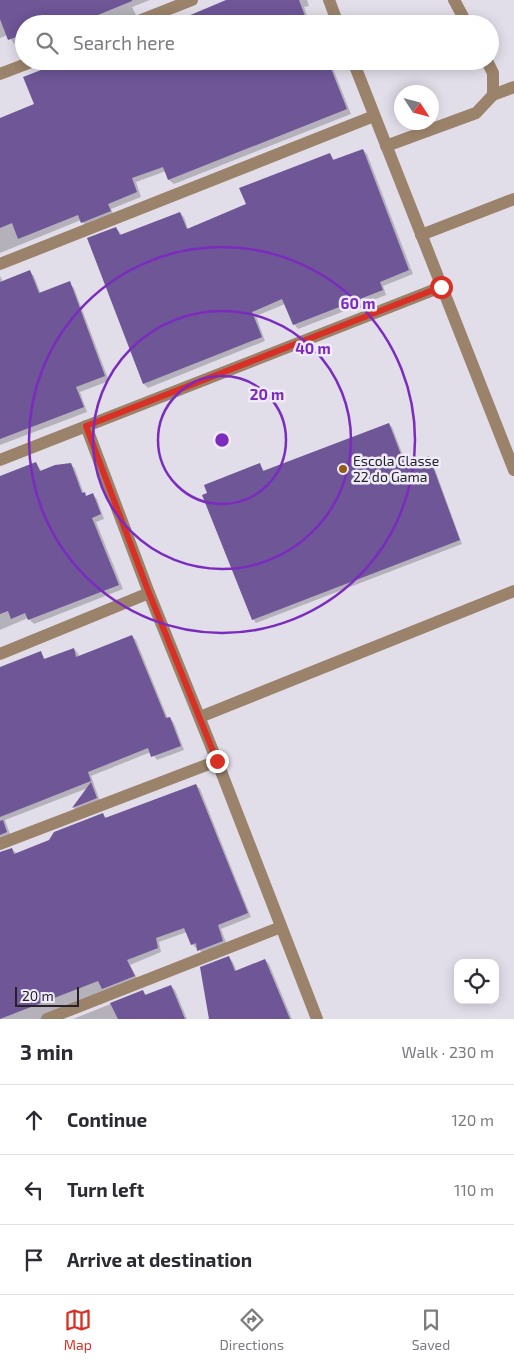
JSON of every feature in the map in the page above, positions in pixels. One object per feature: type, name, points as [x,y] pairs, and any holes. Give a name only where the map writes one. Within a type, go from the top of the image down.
[{"type":"street","points":[[154,15],[192,0]]},
{"type":"street","points":[[329,0],[335,15]]},
{"type":"street","points":[[454,0],[462,15]]},
{"type":"street","points":[[0,74],[15,68]]},
{"type":"street","points":[[356,70],[514,470]]},
{"type":"street","points":[[492,70],[493,95]]},
{"type":"street","points":[[386,146],[476,113],[493,95],[514,87]]},
{"type":"street","points":[[0,264],[374,116]]},
{"type":"street","points":[[421,235],[514,199]]},
{"type":"street","points":[[0,460],[441,287]]},
{"type":"street","points":[[86,426],[149,593],[200,717],[317,1019]]},
{"type":"street","points":[[200,717],[514,591]]},
{"type":"street","points":[[0,654],[149,593]]},
{"type":"street","points":[[0,844],[217,761]]},
{"type":"street","points":[[47,1019],[281,927]]},
{"type":"building","points":[[0,0],[132,0],[98,15],[15,15],[15,37],[8,40],[0,19]]},
{"type":"building","points":[[226,0],[299,0],[305,15],[190,15]]},
{"type":"building","points":[[41,70],[332,70],[347,109],[168,180],[163,167],[132,178],[137,192],[108,204],[111,211],[81,223],[78,215],[18,239],[12,223],[0,228],[0,118],[34,104],[23,77]]},
{"type":"building","points":[[363,149],[409,270],[380,282],[383,290],[293,325],[282,299],[252,312],[262,337],[143,384],[87,238],[116,227],[120,235],[180,212],[187,229],[246,204],[239,188],[330,153],[333,160]]},
{"type":"building","points":[[30,270],[39,293],[70,281],[105,376],[76,387],[84,407],[0,439],[0,282]]},
{"type":"building","points":[[389,423],[405,465],[429,456],[460,540],[252,620],[202,495],[207,493],[204,485],[260,463],[263,471]]},
{"type":"building","points":[[36,462],[40,471],[55,465],[71,463],[82,493],[85,492],[86,496],[93,493],[101,514],[92,518],[119,585],[28,620],[25,613],[11,619],[8,611],[0,614],[0,476]]},
{"type":"building","points":[[132,635],[166,718],[170,717],[181,746],[151,757],[148,748],[88,772],[91,781],[0,817],[0,667],[41,651],[44,659],[74,648],[76,657]]},
{"type":"building","points":[[91,782],[97,798],[72,808]]},
{"type":"building","points":[[196,784],[248,913],[218,925],[223,941],[197,951],[196,943],[191,945],[184,928],[156,938],[158,948],[127,960],[135,976],[102,989],[98,981],[0,1019],[0,852],[12,848],[14,854],[49,840],[54,832],[103,813],[105,818]]},
{"type":"building","points":[[3,820],[7,832],[0,835],[0,821]]},
{"type":"building","points":[[229,956],[235,971],[265,959],[290,1019],[209,1019],[200,967]]},
{"type":"building","points":[[171,985],[185,1019],[118,1019],[110,1003],[143,990],[145,995]]},
{"type":"place","name":"Escola Classe 22 do Gama","points":[[343,469]]},
{"type":"route","points":[[217,761],[149,593],[86,426],[441,287]]}]
